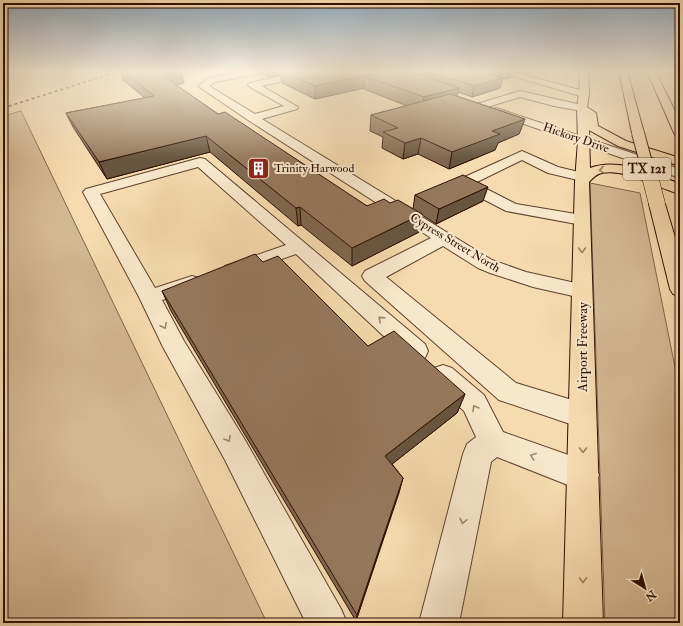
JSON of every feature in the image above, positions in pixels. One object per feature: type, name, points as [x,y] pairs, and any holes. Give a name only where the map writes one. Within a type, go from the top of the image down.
[{"type":"main road","name":"Airport Freeway","points":[[582,100],[580,164],[582,220],[583,623]]},
{"type":"main road","points":[[587,100],[591,113],[592,127],[599,133],[619,142],[680,162]]},
{"type":"main road","name":"TX 121","points":[[630,100],[680,289]]},
{"type":"main road","points":[[665,100],[680,133]]},
{"type":"main road","points":[[580,164],[591,172],[610,168],[633,173],[680,189]]},
{"type":"street","name":"Cypress Street North","points":[[224,100],[485,264],[501,271],[528,279],[582,291]]},
{"type":"street","points":[[252,118],[293,106],[282,100]]},
{"type":"street","name":"Hickory Drive","points":[[491,100],[481,104],[553,131],[580,164],[680,174]]},
{"type":"street","name":"Hickory Drive","points":[[546,100],[554,103],[559,100]]},
{"type":"street","points":[[542,140],[553,131]]},
{"type":"street","points":[[546,152],[531,148],[522,155],[463,183],[512,208],[582,220]]},
{"type":"street","points":[[522,155],[553,170],[580,164]]},
{"type":"street","points":[[327,623],[235,450],[174,347],[150,297],[91,192],[200,162],[300,247],[474,403],[493,442],[582,475]]},
{"type":"street","points":[[444,238],[372,276],[508,392],[582,415]]},
{"type":"street","points":[[150,297],[300,247]]},
{"type":"street","points":[[439,623],[478,454],[493,442]]},
{"type":"shaded area","points":[[21,111],[267,623],[3,623],[3,116]]},
{"type":"shaded area","points":[[590,183],[640,193],[680,392],[680,623],[605,623]]},
{"type":"building","points":[[132,100],[198,100],[218,114],[225,112],[367,206],[384,199],[390,203],[398,200],[422,214],[352,248],[300,207],[296,208],[206,136],[99,162],[66,113]]},
{"type":"building","points":[[427,100],[469,100],[525,119],[492,131],[500,134],[452,152],[421,138],[405,143],[383,132],[398,128],[371,115]]},
{"type":"building","points":[[463,175],[488,187],[439,209],[415,195]]},
{"type":"building","points":[[255,254],[263,262],[278,256],[368,346],[394,331],[465,394],[385,456],[403,478],[357,615],[162,291]]},
{"type":"railway","points":[[3,108],[28,100]]},
{"type":"place","name":"Trinity Harwood","points":[[258,168]]}]
